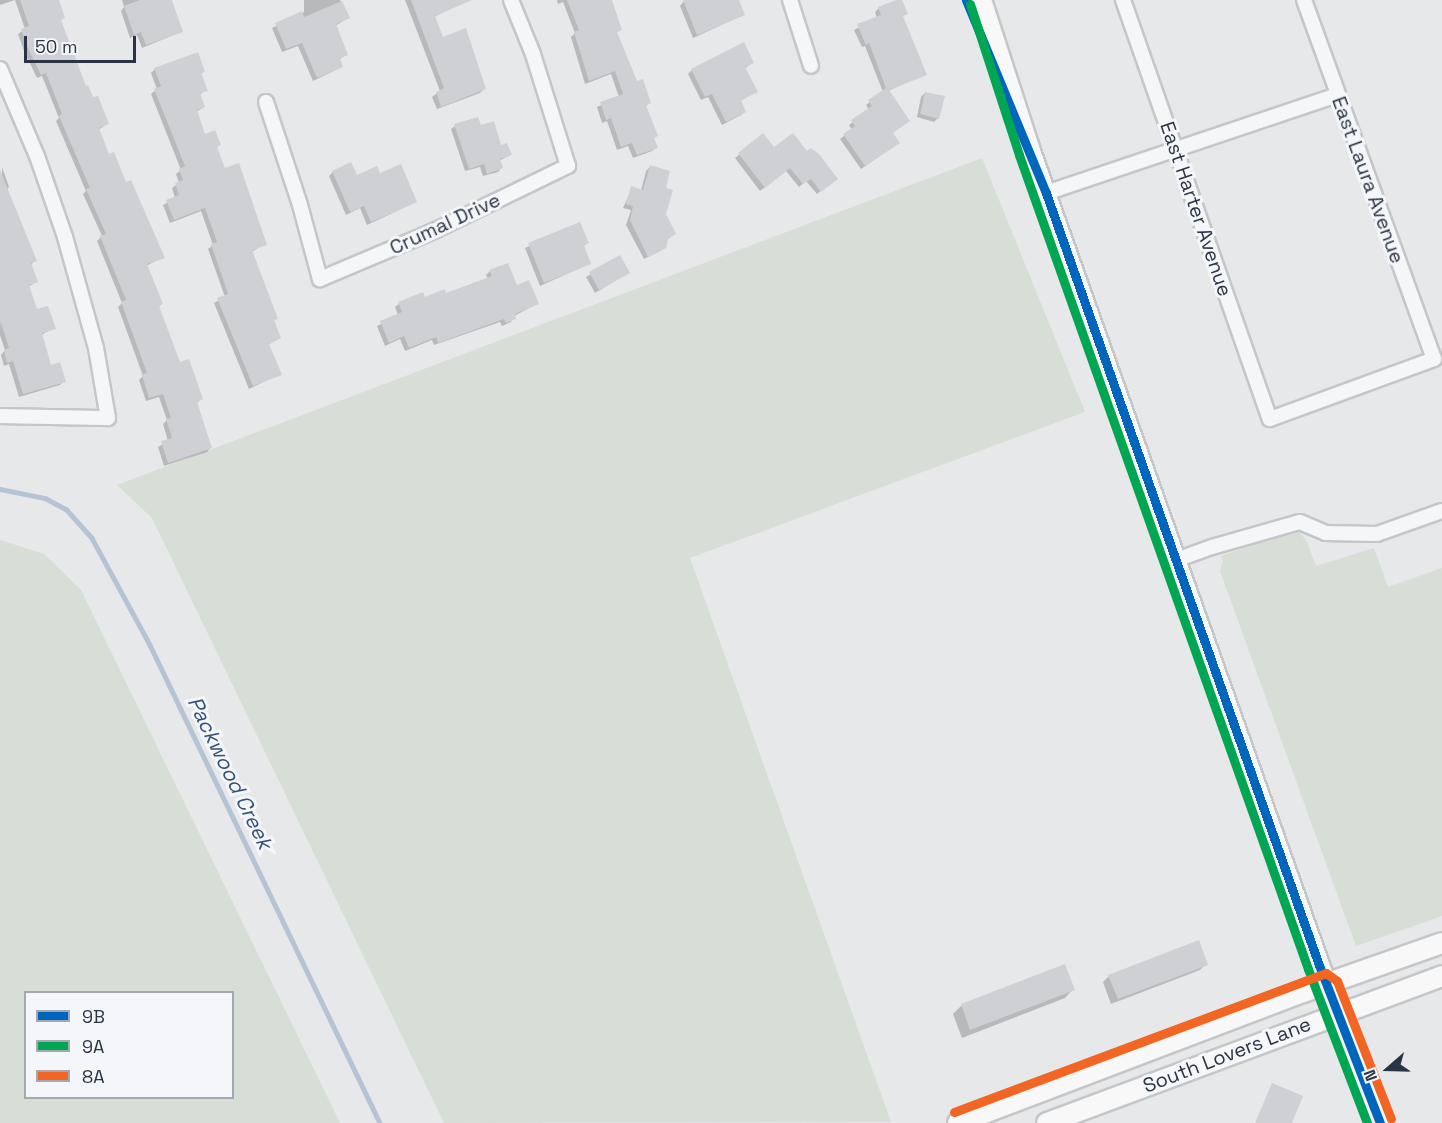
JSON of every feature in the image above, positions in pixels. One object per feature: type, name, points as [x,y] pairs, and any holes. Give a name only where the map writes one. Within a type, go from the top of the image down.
[{"type":"main road","points":[[966,0],[1046,193],[1336,1014],[1380,1123]]},
{"type":"main road","points":[[981,0],[1030,151]]},
{"type":"main road","name":"South Lovers Lane","points":[[958,1123],[1442,943]]},
{"type":"main road","name":"South Lovers Lane","points":[[1047,1123],[1442,976]]},
{"type":"street","name":"Crumal Drive","points":[[266,102],[300,205],[321,279],[436,230],[568,166],[533,54],[512,0]]},
{"type":"street","points":[[790,0],[812,66]]},
{"type":"street","name":"East Harter Avenue","points":[[1123,0],[1270,419]]},
{"type":"street","name":"East Laura Avenue","points":[[1270,419],[1434,359],[1304,0]]},
{"type":"street","points":[[0,69],[37,156],[65,237],[96,348],[108,418],[0,416]]},
{"type":"street","points":[[1046,193],[1337,95]]},
{"type":"street","points":[[1176,560],[1212,547],[1300,522],[1326,533],[1377,534],[1442,511]]},
{"type":"shaded area","points":[[982,158],[1085,412],[690,558],[891,1122],[444,1123],[152,518],[117,485]]},
{"type":"shaded area","points":[[1292,531],[1299,532],[1306,540],[1316,566],[1374,548],[1388,587],[1442,568],[1442,916],[1356,946],[1220,571],[1223,562],[1221,556]]},
{"type":"shaded area","points":[[0,540],[44,554],[81,590],[340,1123],[0,1123]]},
{"type":"building","points":[[20,0],[59,0],[65,18],[61,20],[86,86],[88,85],[93,97],[98,96],[109,124],[99,128],[109,154],[114,152],[126,182],[131,180],[165,258],[147,264],[163,304],[159,306],[180,362],[189,359],[203,399],[197,402],[212,448],[168,463],[161,441],[172,438],[166,419],[171,418],[163,394],[149,398],[142,375],[147,373],[121,302],[126,300],[100,236],[106,234],[86,189],[90,188],[59,116],[62,114],[46,73],[41,75],[27,46],[21,29],[29,26]]},
{"type":"building","points":[[140,0],[172,0],[183,32],[146,45],[141,32],[134,35],[124,6]]},
{"type":"building","points":[[411,0],[472,0],[435,16],[443,37],[466,28],[486,89],[441,107],[436,92],[444,88]]},
{"type":"building","points":[[567,0],[612,0],[622,30],[617,32],[637,81],[643,79],[651,103],[646,105],[658,136],[654,138],[658,148],[637,155],[632,143],[621,147],[611,118],[606,120],[600,102],[623,94],[615,71],[589,81],[574,32],[579,30]]},
{"type":"building","points":[[683,0],[739,0],[745,15],[697,35]]},
{"type":"building","points":[[902,0],[908,14],[903,16],[927,75],[889,90],[910,121],[893,133],[900,143],[865,166],[843,134],[855,126],[851,120],[872,106],[868,100],[886,88],[869,43],[866,45],[857,24],[881,15],[878,7]]},
{"type":"building","points":[[342,1],[350,18],[336,24],[348,55],[340,58],[343,67],[317,78],[302,43],[286,49],[275,23],[302,11],[304,17]]},
{"type":"building","points":[[744,42],[754,63],[745,67],[758,92],[741,100],[746,112],[726,122],[712,94],[705,97],[691,69]]},
{"type":"building","points":[[198,52],[205,72],[201,73],[208,91],[200,93],[205,107],[197,110],[205,134],[215,130],[221,145],[217,147],[225,168],[239,163],[267,245],[252,250],[278,319],[274,320],[281,338],[269,344],[282,375],[253,386],[217,298],[228,294],[211,244],[217,242],[205,208],[174,220],[166,200],[179,195],[175,183],[183,180],[179,169],[185,166],[154,89],[161,86],[154,68]]},
{"type":"building","points":[[925,92],[945,96],[939,119],[920,114]]},
{"type":"building","points":[[478,117],[481,125],[494,121],[501,145],[507,143],[512,155],[500,159],[503,168],[487,174],[484,164],[469,169],[454,124]]},
{"type":"building","points":[[763,133],[774,147],[793,133],[807,151],[811,148],[819,154],[838,179],[821,192],[811,179],[803,184],[790,168],[765,188],[738,153]]},
{"type":"building","points":[[351,162],[357,175],[377,166],[380,173],[401,164],[417,202],[371,222],[364,206],[350,212],[332,171]]},
{"type":"building","points":[[650,165],[670,171],[666,188],[673,190],[666,214],[676,234],[668,239],[666,248],[648,257],[630,220],[633,206],[626,204],[631,186],[643,190]]},
{"type":"building","points":[[0,170],[37,261],[31,263],[38,282],[29,285],[37,309],[48,306],[56,329],[42,333],[51,365],[60,362],[66,382],[23,394],[13,361],[7,363],[4,350],[9,348],[0,320]]},
{"type":"building","points":[[580,222],[589,243],[584,245],[591,264],[544,283],[528,243]]},
{"type":"building","points":[[620,255],[630,273],[599,290],[589,272]]},
{"type":"building","points":[[508,263],[517,285],[529,280],[539,304],[515,314],[516,319],[506,323],[504,319],[438,343],[436,337],[409,348],[404,336],[389,343],[380,321],[402,312],[398,302],[423,292],[425,297],[445,289],[446,293],[492,276],[489,270]]},
{"type":"building","points":[[1199,940],[1208,965],[1118,999],[1108,975]]},
{"type":"building","points":[[1065,964],[1075,990],[970,1030],[961,1004]]},
{"type":"building","points":[[1272,1083],[1303,1096],[1292,1123],[1255,1123]]},
{"type":"waterway","name":"Packwood Creek","points":[[0,489],[45,498],[66,509],[92,538],[150,645],[380,1123]]},
{"type":"transit line","name":"9B","points":[[966,0],[1046,193],[1319,965],[1380,1123]]},
{"type":"transit line","name":"9A","points":[[970,4],[1019,155],[1308,969],[1367,1123]]},
{"type":"transit line","name":"8A","points":[[954,1112],[1326,973],[1337,981],[1391,1119]]}]
